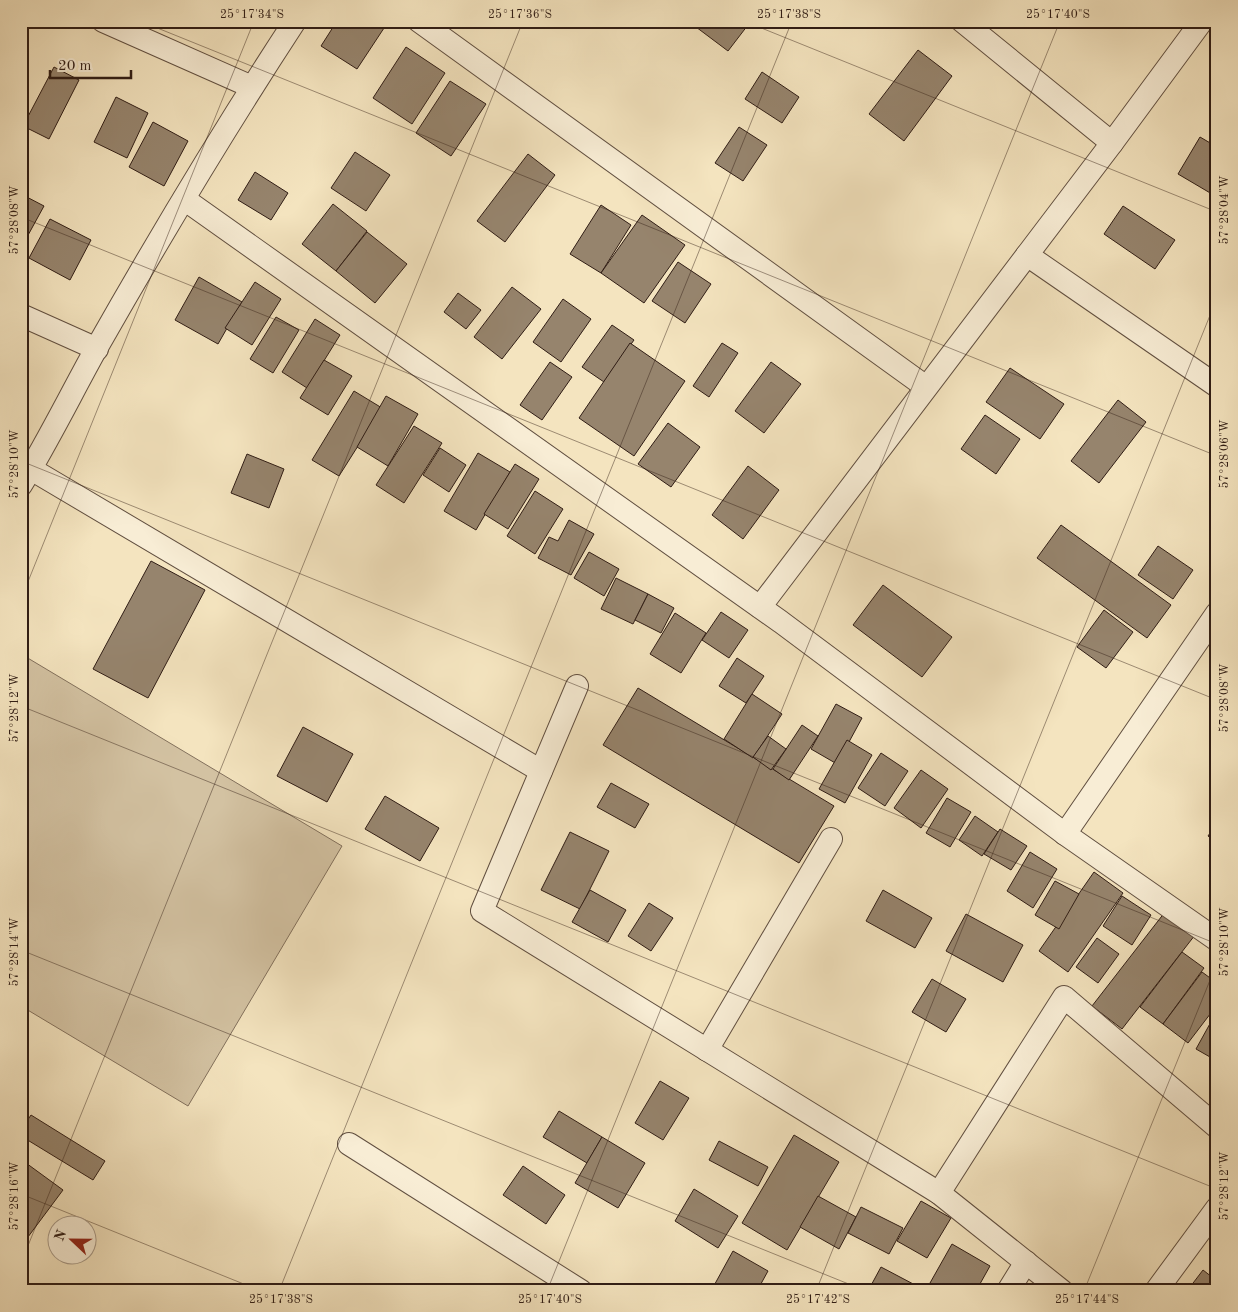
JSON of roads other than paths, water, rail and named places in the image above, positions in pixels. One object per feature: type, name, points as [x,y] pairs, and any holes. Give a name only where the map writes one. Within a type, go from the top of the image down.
[{"type":"street","points":[[103,21],[252,87]]},
{"type":"street","points":[[295,21],[252,87],[184,199],[97,349],[26,477],[541,771]]},
{"type":"street","points":[[419,21],[926,387]]},
{"type":"street","points":[[962,21],[1112,143]]},
{"type":"street","points":[[760,607],[1112,143],[1202,21]]},
{"type":"street","points":[[184,199],[760,607],[1065,834],[1217,940]]},
{"type":"street","points":[[1027,255],[1217,386]]},
{"type":"street","points":[[21,315],[97,349]]},
{"type":"street","points":[[1065,834],[1217,613]]},
{"type":"street","points":[[578,686],[482,911],[939,1193],[1062,1291]]},
{"type":"street","points":[[707,1050],[831,840]]},
{"type":"street","points":[[939,1193],[1064,997],[1217,1128]]},
{"type":"street","points":[[349,1144],[581,1291]]},
{"type":"street","points":[[1156,1291],[1217,1208]]},
{"type":"street","points":[[1008,1291],[1026,1262]]}]
